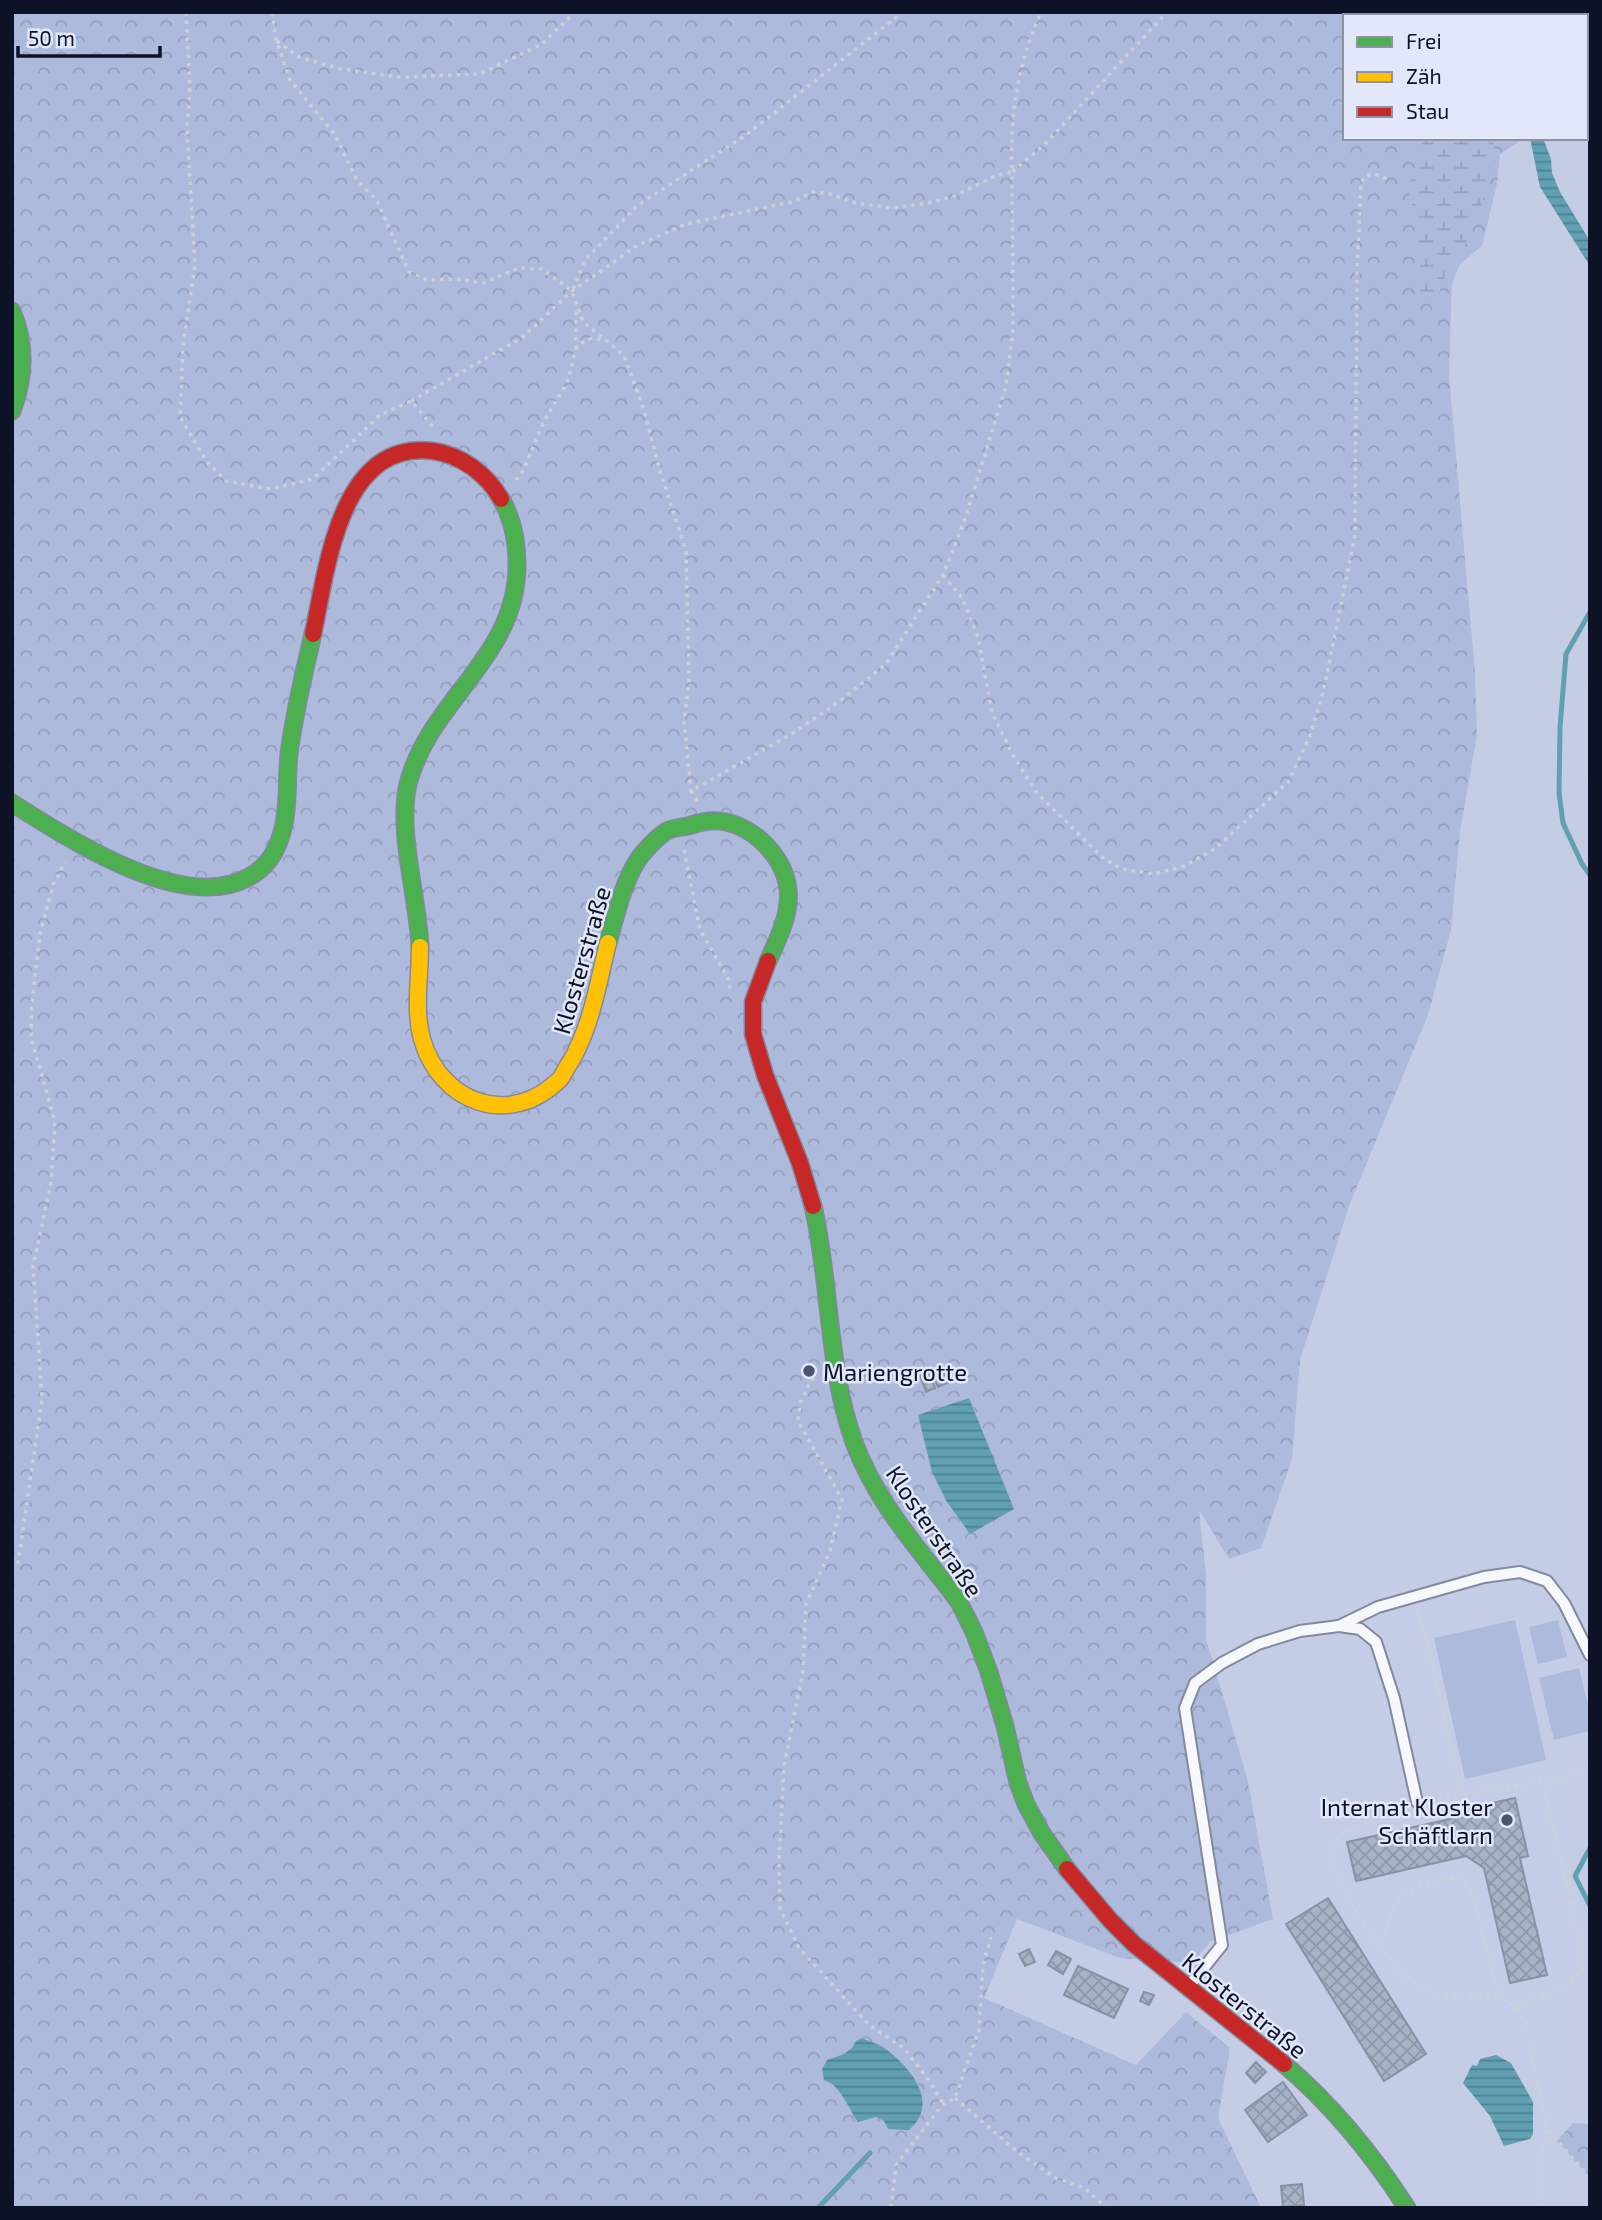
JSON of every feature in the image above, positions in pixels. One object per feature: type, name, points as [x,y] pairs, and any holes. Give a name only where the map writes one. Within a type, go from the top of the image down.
[{"type":"main road","points":[[12,311],[21,339],[23,371],[20,391],[12,411]]},
{"type":"main road","points":[[12,803],[76,842],[180,886],[207,889],[234,884],[259,871],[275,854],[283,829],[288,758],[295,718],[333,540],[349,499],[369,472],[391,457],[417,450],[444,451]]},
{"type":"main road","name":"Klosterstraße","points":[[444,451],[468,463],[486,478],[506,505],[516,537],[519,573],[514,611],[494,647],[433,726],[410,777],[404,815],[417,898],[418,1016],[426,1053],[442,1080],[464,1096],[488,1105],[516,1107],[545,1095],[567,1072],[581,1046],[614,919],[629,875],[650,841],[678,825],[708,821],[732,825],[755,836],[777,857],[789,892],[785,928],[754,995],[750,1027],[764,1075],[806,1179],[820,1240],[838,1377],[848,1425],[866,1470],[896,1519],[958,1601],[983,1653],[1010,1742],[1019,1787],[1036,1822],[1060,1859],[1097,1908],[1126,1938],[1289,2068],[1322,2101],[1360,2143],[1407,2208]]},
{"type":"lane","points":[[1339,1626],[1378,1607],[1484,1577],[1520,1572],[1547,1581],[1564,1603],[1590,1655]]},
{"type":"lane","points":[[1187,1987],[1222,1945],[1185,1708],[1195,1683],[1222,1663],[1258,1644],[1300,1631],[1339,1626],[1360,1629],[1376,1642],[1394,1698],[1417,1802]]},
{"type":"path","points":[[186,12],[190,87],[187,128],[195,265],[183,346],[180,417],[207,462],[226,481],[271,489],[313,479],[380,415],[411,401],[523,337],[572,291],[638,245],[686,224],[791,202],[814,192],[831,194],[851,202],[892,208],[933,202],[954,196],[995,176],[1012,172],[1046,143],[1167,12]]},
{"type":"path","points":[[272,12],[276,39],[290,80],[335,135],[357,180],[377,201],[409,272],[427,280],[457,279],[483,283],[519,268],[542,269],[572,291],[583,322],[624,356],[642,404],[686,551],[689,681],[684,721],[691,791],[708,821]]},
{"type":"path","points":[[276,39],[299,57],[337,68],[398,77],[480,74],[542,44],[575,12]]},
{"type":"path","points":[[572,291],[585,260],[638,205],[746,135],[903,12]]},
{"type":"path","points":[[691,791],[793,733],[840,701],[885,664],[943,575],[965,519],[1006,386],[1013,329],[1010,130],[1013,104],[1030,37],[1041,12]]},
{"type":"path","points":[[943,575],[962,598],[978,637],[992,713],[1014,757],[1037,793],[1102,857],[1121,869],[1154,874],[1184,866],[1216,848],[1289,781],[1311,733],[1324,689],[1355,535],[1357,273],[1361,184],[1365,176],[1375,174],[1390,180]]},
{"type":"path","points":[[501,498],[524,469],[544,421],[567,383],[576,349],[576,305]]},
{"type":"path","points":[[576,349],[584,341],[593,338],[607,341]]},
{"type":"path","points":[[411,401],[440,435],[444,451]]},
{"type":"path","points":[[1590,666],[1584,721],[1586,774],[1590,789]]},
{"type":"path","points":[[678,825],[700,930],[729,980],[732,1003]]},
{"type":"path","points":[[18,1564],[42,1399],[33,1266],[51,1183],[55,1122],[32,1037],[32,1003],[40,934],[54,885],[76,842]]},
{"type":"path","points":[[818,1368],[800,1403],[798,1421],[842,1499],[830,1550],[806,1604],[803,1671],[784,1766],[779,1864],[780,1908],[799,1948],[869,2025],[905,2049],[943,2104]]},
{"type":"path","points":[[1409,1598],[1426,1636],[1461,1795]]},
{"type":"path","points":[[1542,2208],[1541,2150],[1547,2129],[1526,2024],[1516,2006],[1498,1997],[1461,1998],[1436,1992],[1401,1974],[1364,1927],[1334,1868],[1333,1850],[1340,1834],[1417,1802],[1563,1777],[1590,1764]]},
{"type":"path","points":[[1516,2006],[1563,1990],[1581,1973],[1582,1953],[1543,1781]]},
{"type":"path","points":[[1383,1950],[1384,1925],[1395,1905],[1410,1890],[1437,1879],[1461,1878],[1473,1894],[1498,1997]]},
{"type":"path","points":[[891,2208],[896,2165],[943,2104],[955,2098],[979,2031],[983,1964],[991,1937]]},
{"type":"path","points":[[955,2098],[1014,2149],[1055,2178],[1085,2188],[1106,2208]]},
{"type":"path","points":[[1547,2129],[1590,2178]]},
{"type":"green space","points":[[12,12],[1526,12],[1343,14],[1343,140],[1521,140],[1500,154],[1497,184],[1482,246],[1460,264],[1452,283],[1449,375],[1475,673],[1477,735],[1460,832],[1451,930],[1428,1015],[1349,1206],[1300,1360],[1292,1459],[1261,1548],[1229,1559],[1199,1510],[1206,1575],[1206,1639],[1247,1777],[1273,1919],[1210,1942],[1192,1963],[1120,1958],[1017,1919],[984,1998],[1136,2065],[1186,2012],[1230,2048],[1218,2118],[1261,2208],[12,2208]]},
{"type":"green space","points":[[1590,12],[1590,97],[1588,98],[1588,14],[1536,14]]},
{"type":"green space","points":[[1423,140],[1494,140],[1487,190],[1464,247],[1449,263],[1438,297],[1420,295],[1420,264],[1414,211],[1408,191]]},
{"type":"green space","points":[[1515,1620],[1546,1760],[1465,1779],[1434,1638]]},
{"type":"green space","points":[[1558,1620],[1567,1657],[1538,1664],[1529,1627]]},
{"type":"green space","points":[[1579,1668],[1590,1714],[1590,1731],[1554,1740],[1539,1678]]},
{"type":"green space","points":[[1573,2123],[1590,2124],[1590,2178],[1557,2141]]},
{"type":"shaded area","points":[[1530,140],[1544,140],[1560,192],[1590,241],[1590,266],[1540,187]]},
{"type":"shaded area","points":[[969,1398],[1014,1509],[970,1534],[947,1502],[932,1472],[918,1415]]},
{"type":"shaded area","points":[[862,2038],[881,2046],[896,2058],[919,2087],[922,2109],[918,2120],[909,2130],[888,2129],[884,2121],[876,2117],[858,2122],[840,2092],[824,2080],[822,2069],[827,2060],[844,2054]]},
{"type":"shaded area","points":[[1496,2055],[1511,2063],[1533,2102],[1533,2134],[1530,2139],[1504,2146],[1490,2116],[1463,2083],[1472,2065],[1477,2066],[1480,2059]]},
{"type":"building","points":[[943,1372],[947,1383],[938,1387],[933,1376]]},
{"type":"building","points":[[929,1373],[935,1388],[926,1392],[920,1376]]},
{"type":"building","points":[[1515,1798],[1528,1856],[1520,1858],[1547,1975],[1510,1983],[1484,1868],[1466,1856],[1356,1881],[1347,1842],[1459,1817],[1457,1811]]},
{"type":"building","points":[[1328,1898],[1426,2054],[1384,2081],[1286,1924]]},
{"type":"building","points":[[1029,1949],[1035,1962],[1025,1966],[1019,1954]]},
{"type":"building","points":[[1056,1951],[1071,1959],[1063,1974],[1048,1965]]},
{"type":"building","points":[[1078,1966],[1128,1989],[1114,2018],[1064,1995]]},
{"type":"building","points":[[1144,1992],[1154,1995],[1149,2005],[1140,2001]]},
{"type":"building","points":[[1256,2062],[1266,2072],[1255,2083],[1246,2073]]},
{"type":"building","points":[[1283,2082],[1307,2115],[1268,2142],[1245,2110]]},
{"type":"building","points":[[1302,2184],[1304,2205],[1283,2207],[1281,2186]]},
{"type":"waterway","points":[[1590,612],[1566,654],[1560,727],[1559,793],[1563,823],[1590,875]]},
{"type":"waterway","points":[[1590,1848],[1575,1876],[1590,1906]]},
{"type":"waterway","points":[[818,2208],[870,2153]]},
{"type":"traffic: fast","points":[[12,311],[22,348],[21,373],[12,411]]},
{"type":"traffic: fast","points":[[420,947],[406,843],[405,802],[408,784],[419,754],[434,727],[488,653],[503,626],[513,598],[517,565],[514,530],[501,499]]},
{"type":"traffic: fast","points":[[12,803],[94,851],[158,879],[190,886],[220,886],[247,878],[269,860],[282,833],[291,739],[313,634]]},
{"type":"traffic: fast","points":[[608,943],[629,876],[649,847],[671,829],[709,821],[723,822],[736,825],[761,840],[771,851],[785,876],[788,908],[768,961]]},
{"type":"traffic: fast","points":[[813,1206],[839,1384],[854,1442],[874,1486],[959,1602],[974,1632],[989,1672],[1026,1804],[1041,1832],[1067,1869]]},
{"type":"traffic: fast","points":[[1284,2064],[1319,2096],[1351,2132],[1407,2208]]},
{"type":"traffic: slow","points":[[420,947],[418,1017],[422,1039],[431,1061],[444,1079],[460,1093],[479,1102],[499,1105],[520,1103],[540,1094],[560,1079],[584,1033],[608,943]]},
{"type":"traffic: jam","points":[[313,634],[324,577],[343,514],[357,487],[377,466],[401,453],[443,453],[463,461],[481,474],[501,499]]},
{"type":"traffic: jam","points":[[768,961],[753,1002],[753,1034],[765,1075],[800,1163],[813,1206]]},
{"type":"traffic: jam","points":[[1067,1869],[1134,1944],[1284,2064]]},
{"type":"place","name":"Mariengrotte","points":[[809,1371]]},
{"type":"place","name":"Internat Kloster Schäftlarn","points":[[1507,1820]]}]
